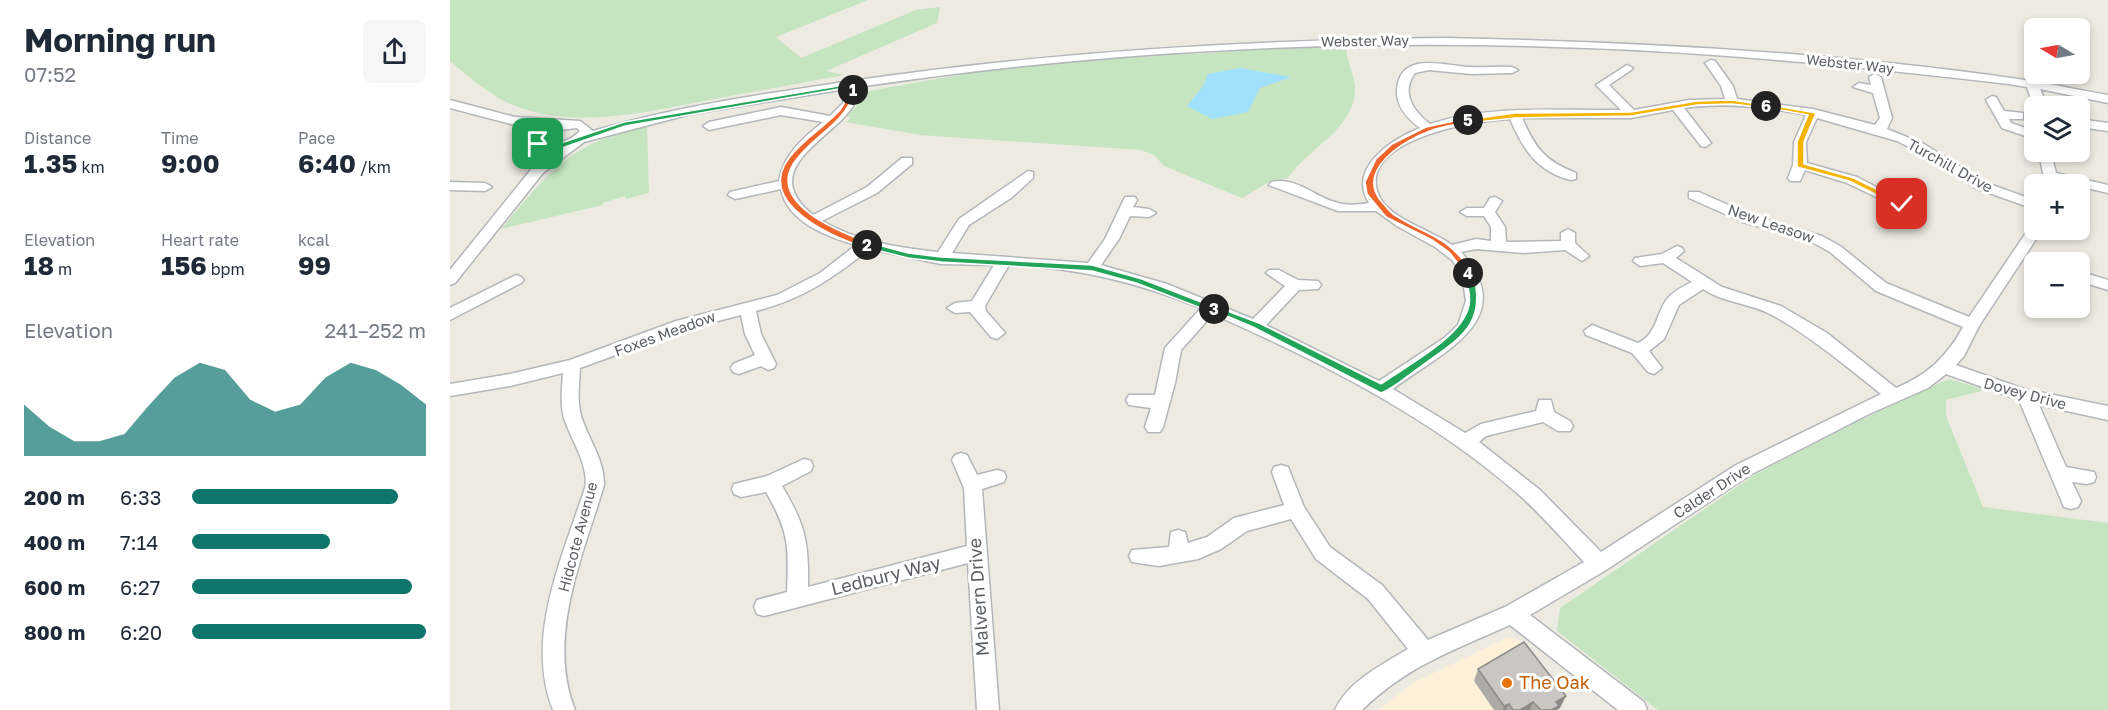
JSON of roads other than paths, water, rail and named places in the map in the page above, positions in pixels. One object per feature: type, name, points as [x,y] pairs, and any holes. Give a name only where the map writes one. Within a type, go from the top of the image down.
[{"type":"street","name":"Webster Way","points":[[576,140],[624,124],[853,85],[1016,63],[1163,49],[1310,41],[1446,40],[1577,43],[1713,51],[2006,81],[2108,99]]},
{"type":"street","points":[[1429,129],[1405,108],[1403,78],[1412,70],[1427,66],[1470,71],[1513,70]]},
{"type":"street","points":[[1729,70],[1712,66],[1727,86],[1732,102]]},
{"type":"street","points":[[1627,68],[1602,85],[1631,114]]},
{"type":"street","points":[[1600,69],[1614,75]]},
{"type":"street","points":[[1875,77],[1886,118],[1885,124],[1877,130]]},
{"type":"street","points":[[853,85],[849,103],[792,159],[786,171],[785,184],[790,199],[812,221],[831,232],[866,245],[908,256],[941,260],[1004,261],[1092,268],[1139,281],[1256,325],[1381,389],[1466,442],[1524,487],[1599,564]]},
{"type":"street","points":[[1858,87],[1879,90]]},
{"type":"street","points":[[2033,87],[2037,96]]},
{"type":"street","points":[[1992,100],[2010,128],[2024,132]]},
{"type":"street","name":"Turchill Drive","points":[[1379,206],[1371,194],[1369,182],[1373,170],[1395,145],[1429,129],[1465,121],[1515,116],[1631,114],[1676,106],[1732,102],[1813,113],[1877,130],[1925,150],[1976,183],[2024,201]]},
{"type":"street","name":"Webster Way","points":[[450,104],[515,121],[624,124]]},
{"type":"street","points":[[1676,106],[1690,121],[1701,140],[1682,137]]},
{"type":"street","points":[[709,126],[731,117],[781,111],[833,120]]},
{"type":"street","points":[[1813,113],[1800,142],[1797,171],[1852,180],[1890,202]]},
{"type":"street","points":[[2000,114],[2019,116]]},
{"type":"street","points":[[1515,116],[1535,157],[1544,165],[1572,176]]},
{"type":"street","points":[[515,121],[538,143],[554,147],[576,140]]},
{"type":"street","points":[[450,280],[538,170],[586,131],[584,126],[571,124],[546,132],[538,143],[541,156],[538,170]]},
{"type":"street","points":[[2090,125],[2108,127]]},
{"type":"street","points":[[812,221],[872,190],[902,165],[882,166]]},
{"type":"street","points":[[941,260],[964,222],[1025,178],[1007,177]]},
{"type":"street","points":[[1288,181],[1335,207],[1362,209],[1379,206],[1389,215],[1435,238],[1452,250],[1465,266],[1471,279],[1474,306],[1469,320],[1460,333],[1381,389]]},
{"type":"street","points":[[450,186],[467,187],[482,182]]},
{"type":"street","points":[[735,195],[785,184]]},
{"type":"street","points":[[2090,186],[2108,189]]},
{"type":"street","name":"New Leasow","points":[[1691,192],[1748,219],[1798,232],[1824,242],[1881,287],[1972,325]]},
{"type":"street","points":[[1092,268],[1112,239],[1128,206],[1149,213]]},
{"type":"street","points":[[1467,212],[1491,206],[1500,229],[1498,246]]},
{"type":"street","points":[[1452,250],[1476,244],[1498,246],[1568,239],[1582,256]]},
{"type":"street","name":"Calder Drive","points":[[1346,710],[1379,678],[1424,652],[1512,614],[1599,564],[1743,470],[1863,408],[1922,384],[1944,367],[1958,352],[1972,325],[2028,240]]},
{"type":"street","name":"Foxes Meadow","points":[[450,390],[510,380],[572,365],[682,325],[747,308],[802,290],[836,269],[866,245]]},
{"type":"street","points":[[450,255],[471,254]]},
{"type":"street","points":[[1640,261],[1672,254],[1702,283],[1717,291],[1775,310],[1821,337],[1894,396]]},
{"type":"street","points":[[997,333],[978,313],[977,306],[1004,261]]},
{"type":"street","points":[[1274,273],[1295,285],[1313,285]]},
{"type":"street","points":[[450,315],[520,280]]},
{"type":"street","points":[[1638,349],[1651,345],[1658,339],[1672,303],[1702,283]]},
{"type":"street","points":[[1256,325],[1295,285]]},
{"type":"street","points":[[955,308],[977,306]]},
{"type":"street","points":[[739,368],[765,361],[748,321],[747,308]]},
{"type":"street","points":[[1154,427],[1173,348],[1210,308]]},
{"type":"street","points":[[1592,331],[1638,349],[1654,368]]},
{"type":"street","name":"Hidcote Avenue","points":[[564,710],[551,671],[551,640],[595,485],[595,472],[587,446],[575,426],[570,406],[572,365]]},
{"type":"street","name":"Dovey Drive","points":[[1944,367],[2027,398],[2108,413]]},
{"type":"street","points":[[2027,398],[2071,501]]},
{"type":"street","points":[[1135,400],[1161,402]]},
{"type":"street","points":[[1466,442],[1481,431],[1545,410],[1564,426]]},
{"type":"street","name":"Malvern Drive","points":[[961,460],[972,484],[975,553],[988,710]]},
{"type":"street","points":[[741,489],[771,483],[804,466]]},
{"type":"street","points":[[1281,472],[1296,510],[1323,553],[1375,592],[1424,652]]},
{"type":"street","points":[[2060,473],[2087,477]]},
{"type":"street","points":[[972,484],[998,477]]},
{"type":"street","points":[[771,483],[792,519],[799,554],[796,599]]},
{"type":"street","points":[[1139,556],[1178,547],[1214,543],[1241,524],[1296,510]]},
{"type":"street","name":"Ledbury Way","points":[[764,607],[975,553]]},
{"type":"street","points":[[1512,614],[1636,710]]},
{"type":"water","points":[[1240,68],[1291,77],[1260,88],[1248,112],[1212,119],[1187,106],[1203,86],[1208,74]]},
{"type":"place","name":"The Oak","points":[[1507,683]]}]
